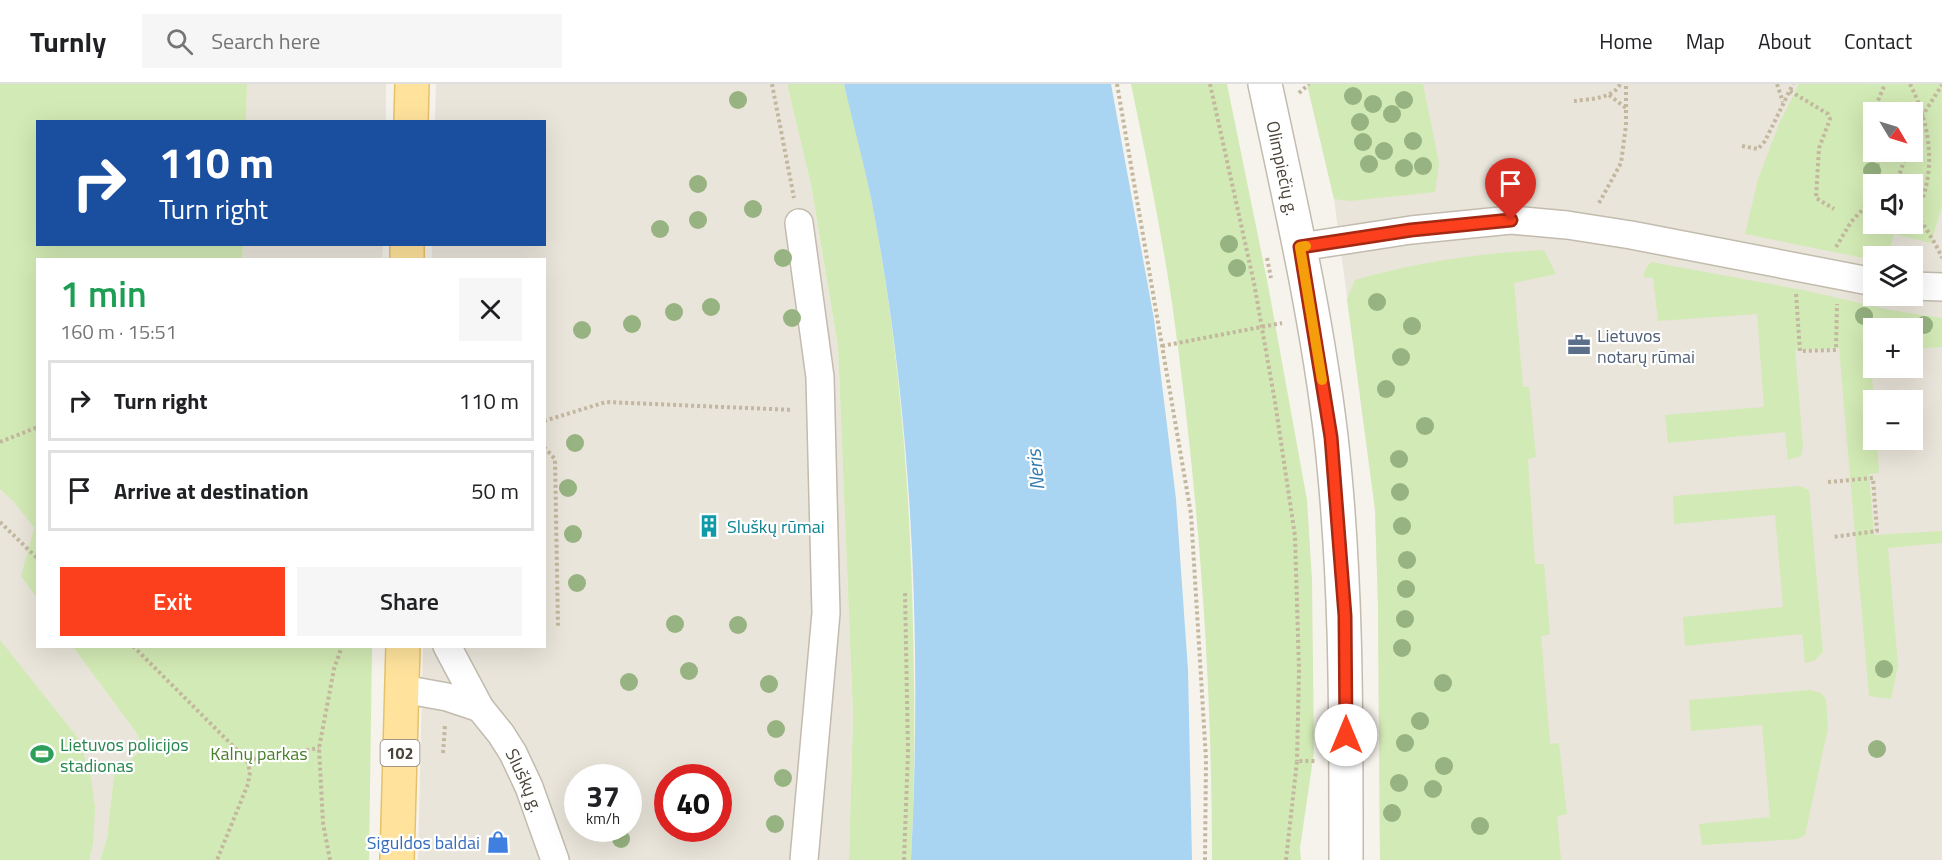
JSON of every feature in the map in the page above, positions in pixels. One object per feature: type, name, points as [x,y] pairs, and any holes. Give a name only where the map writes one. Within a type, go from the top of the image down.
[{"type":"main road","points":[[411,120],[412,84]]},
{"type":"main road","name":"102","points":[[397,860],[403,648]]},
{"type":"street","name":"Olimpiečių g.","points":[[1265,84],[1300,247],[1331,437],[1345,616],[1346,860]]},
{"type":"street","points":[[1300,247],[1411,230],[1511,220],[1568,225],[1863,280]]},
{"type":"street","points":[[799,223],[820,377],[826,613],[804,860]]},
{"type":"street","points":[[1923,286],[1942,287]]},
{"type":"street","name":"Sluškų g.","points":[[448,648],[480,708],[513,753],[529,787],[555,860]]},
{"type":"street","points":[[403,689],[447,697],[480,708]]},
{"type":"path","points":[[772,84],[799,223]]},
{"type":"path","points":[[1117,84],[1191,514],[1206,759],[1205,860]]},
{"type":"path","points":[[1210,84],[1262,326],[1295,536],[1299,670],[1297,761],[1286,860]]},
{"type":"path","points":[[1574,101],[1609,95],[1619,88],[1620,84]]},
{"type":"path","points":[[1777,84],[1783,102]]},
{"type":"path","points":[[1742,146],[1758,149],[1765,141],[1793,84]]},
{"type":"path","points":[[1877,102],[1885,84]]},
{"type":"path","points":[[1910,84],[1919,102]]},
{"type":"path","points":[[1599,203],[1621,163],[1624,147],[1626,85]]},
{"type":"path","points":[[1923,113],[1942,86]]},
{"type":"path","points":[[1790,91],[1828,114],[1830,119],[1819,148],[1816,198],[1834,209]]},
{"type":"path","points":[[1609,95],[1626,108]]},
{"type":"path","points":[[1923,118],[1928,136],[1929,165],[1923,195]]},
{"type":"path","points":[[1794,267],[1800,351],[1836,350],[1832,274],[1834,249],[1851,222],[1863,209]]},
{"type":"path","points":[[1923,223],[1933,237],[1942,258]]},
{"type":"path","points":[[1266,255],[1273,289]]},
{"type":"path","points":[[1278,312],[1282,335]]},
{"type":"path","points":[[1162,346],[1262,326]]},
{"type":"path","points":[[546,420],[606,402],[821,411]]},
{"type":"path","points":[[0,442],[36,428]]},
{"type":"path","points":[[546,449],[555,459],[558,627]]},
{"type":"path","points":[[1827,482],[1873,478],[1877,531],[1833,537]]},
{"type":"path","points":[[0,522],[36,557]]},
{"type":"path","points":[[903,860],[908,752],[905,591]]},
{"type":"path","points":[[135,648],[247,760],[250,772],[249,784],[217,860]]},
{"type":"path","points":[[330,860],[323,823],[319,748],[334,669],[341,648]]},
{"type":"path","points":[[247,760],[319,748]]},
{"type":"path","points":[[1297,761],[1322,761]]},
{"type":"shaded area","points":[[247,84],[386,84],[386,120],[246,120]]},
{"type":"shaded area","points":[[436,84],[787,84],[811,185],[838,347],[853,715],[849,860],[418,860],[423,648],[546,648],[546,258],[432,258],[432,246],[546,246],[546,120],[435,120]]},
{"type":"shaded area","points":[[1307,84],[1942,84],[1942,860],[1380,860],[1375,509],[1334,199]]},
{"type":"shaded area","points":[[243,246],[383,246],[382,258],[242,258]]},
{"type":"shaded area","points":[[0,489],[14,502],[34,528],[22,576],[36,597],[36,648],[74,648],[138,735],[140,751],[114,774],[107,838],[100,860],[0,860]]},
{"type":"green space","points":[[0,84],[247,84],[246,120],[36,120],[36,246],[243,246],[242,258],[36,258],[36,597],[21,576],[34,528],[14,502],[0,489]]},
{"type":"green space","points":[[787,84],[844,84],[869,188],[881,256],[902,415],[909,521],[914,715],[911,860],[849,860],[853,715],[838,347],[811,185]]},
{"type":"green space","points":[[1131,84],[1227,84],[1268,285],[1307,500],[1312,580],[1314,752],[1300,848],[1301,860],[1212,860],[1206,651],[1189,442],[1168,276]]},
{"type":"green space","points":[[1307,84],[1423,84],[1439,163],[1435,192],[1350,201],[1334,199]]},
{"type":"green space","points":[[1799,84],[1942,84],[1942,206],[1931,243],[1894,234],[1891,246],[1863,246],[1863,258],[1745,234],[1758,179],[1779,124]]},
{"type":"green space","points":[[1544,250],[1556,274],[1514,283],[1523,387],[1529,387],[1536,457],[1528,459],[1535,564],[1544,564],[1550,634],[1541,636],[1550,744],[1559,743],[1567,814],[1557,816],[1561,860],[1380,860],[1375,509],[1347,299],[1355,280],[1402,268],[1496,253]]},
{"type":"green space","points":[[1651,262],[1803,290],[1863,304],[1863,306],[1942,318],[1942,347],[1923,348],[1923,318],[1863,318],[1863,378],[1872,378],[1873,390],[1863,390],[1863,450],[1878,450],[1879,473],[1869,474],[1874,535],[1942,531],[1942,543],[1888,548],[1898,665],[1891,699],[1869,696],[1839,348],[1795,350],[1803,445],[1801,456],[1788,460],[1785,432],[1668,443],[1665,415],[1764,407],[1757,314],[1658,321],[1653,278],[1643,277]]},
{"type":"green space","points":[[1799,486],[1809,490],[1823,652],[1814,661],[1805,663],[1802,634],[1685,646],[1683,617],[1783,607],[1775,515],[1674,524],[1673,496]]},
{"type":"green space","name":"Lietuvos policijos stadionas","points":[[0,640],[77,737],[90,771],[95,808],[93,844],[89,860],[0,860]]},
{"type":"green space","name":"Kalnų parkas","points":[[74,648],[372,648],[369,860],[100,860],[107,838],[114,774],[140,751],[138,735]]},
{"type":"green space","points":[[1810,690],[1821,693],[1826,699],[1828,728],[1805,835],[1798,839],[1702,845],[1699,824],[1770,817],[1762,725],[1691,731],[1689,700]]},
{"type":"water","name":"Neris","points":[[844,84],[1111,84],[1154,319],[1176,499],[1188,670],[1192,860],[911,860],[914,779],[914,614],[905,447],[886,283],[869,188]]},
{"type":"slow traffic","points":[[1306,246],[1300,247],[1322,380]]},
{"type":"place","name":"Lietuvos notarų rūmai","points":[[1579,345]]},
{"type":"place","name":"Sluškų rūmai","points":[[709,526]]},
{"type":"place","name":"Lietuvos policijos stadionas","points":[[42,754]]},
{"type":"place","name":"Siguldos baldai","points":[[498,842]]},
{"type":"route","points":[[1346,735],[1345,616],[1331,437],[1300,247],[1411,230],[1511,220]]}]
